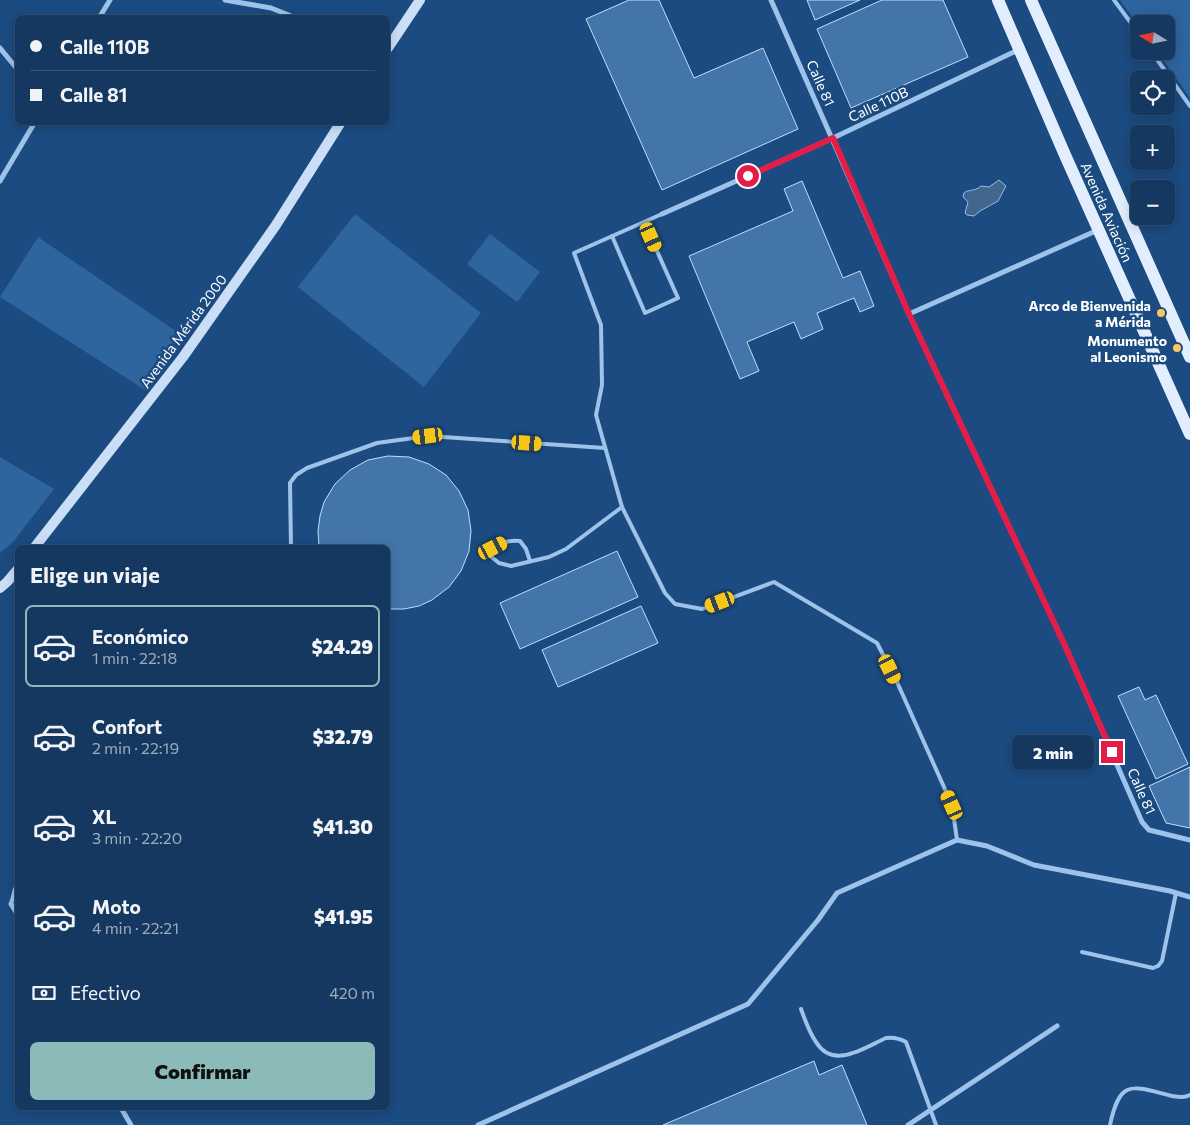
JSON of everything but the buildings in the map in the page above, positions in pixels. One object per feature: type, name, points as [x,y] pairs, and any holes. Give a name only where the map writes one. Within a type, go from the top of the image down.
[{"type":"main road","points":[[390,45],[420,0]]},
{"type":"main road","name":"Avenida Aviación","points":[[998,0],[1190,434]]},
{"type":"main road","name":"Avenida Aviación","points":[[1031,0],[1190,357]]},
{"type":"main road","name":"Avenida Mérida 2000","points":[[36,545],[183,356],[276,225],[339,125]]},
{"type":"main road","points":[[0,588],[15,572]]},
{"type":"street","points":[[101,15],[110,0]]},
{"type":"street","points":[[226,0],[271,8],[288,15]]},
{"type":"street","name":"Calle 81","points":[[771,0],[909,314],[1066,648],[1142,822],[1149,830],[1190,840]]},
{"type":"street","points":[[0,48],[15,66]]},
{"type":"street","name":"Calle 110B","points":[[662,214],[833,138],[1020,50]]},
{"type":"street","points":[[0,181],[34,125]]},
{"type":"street","points":[[909,314],[1098,229]]},
{"type":"street","points":[[478,1125],[748,1004],[818,920],[837,893],[957,840],[988,846],[1034,865],[1176,893],[1190,898]]},
{"type":"street","points":[[11,904],[15,910]]},
{"type":"street","points":[[908,1125],[1057,1026]]},
{"type":"street","points":[[122,1110],[131,1125]]},
{"type":"lane","points":[[1114,0],[1130,22]]},
{"type":"lane","points":[[1157,60],[1190,106]]},
{"type":"lane","points":[[662,214],[574,253],[601,325],[602,385],[596,415],[622,507],[665,592],[675,604],[702,610],[774,582],[877,643],[897,682],[952,805],[957,840]]},
{"type":"lane","points":[[612,236],[646,313],[678,298],[644,222]]},
{"type":"lane","points":[[291,545],[290,483],[296,475],[307,468],[377,443],[428,436],[605,448]]},
{"type":"lane","points":[[530,561],[526,549],[520,541],[512,540],[502,543],[493,548],[489,555],[499,563],[511,566],[548,557],[566,549],[622,507]]},
{"type":"lane","points":[[11,904],[15,888]]},
{"type":"lane","points":[[1082,952],[1153,968],[1158,966],[1162,961],[1176,893]]},
{"type":"lane","points":[[801,1009],[815,1041],[822,1050],[829,1054],[846,1056],[886,1038],[900,1038],[906,1042],[936,1125]]},
{"type":"lane","points":[[1110,1125],[1116,1102],[1128,1089],[1136,1087],[1190,1100]]},
{"type":"lane","points":[[1181,1098],[1190,1094]]},
{"type":"shaded area","points":[[1120,0],[1190,0],[1190,98],[1175,77],[1175,70],[1170,70],[1163,60],[1175,60],[1175,15],[1131,15]]},
{"type":"shaded area","points":[[999,180],[1006,186],[998,201],[974,216],[967,215],[965,213],[968,202],[963,197],[964,193],[981,186],[989,187]]},
{"type":"shaded area","points":[[355,214],[481,313],[424,387],[298,287]]},
{"type":"shaded area","points":[[490,234],[540,272],[517,302],[467,264]]},
{"type":"shaded area","points":[[38,237],[186,338],[145,390],[0,297]]},
{"type":"shaded area","points":[[0,457],[54,489],[13,542],[0,553]]},
{"type":"place","name":"Arco de Bienvenida a Mérida","points":[[1161,313]]},
{"type":"place","name":"Monumento al Leonismo","points":[[1177,348]]},
{"type":"route","points":[[748,176],[833,138],[909,314],[1066,648],[1112,752]]}]
